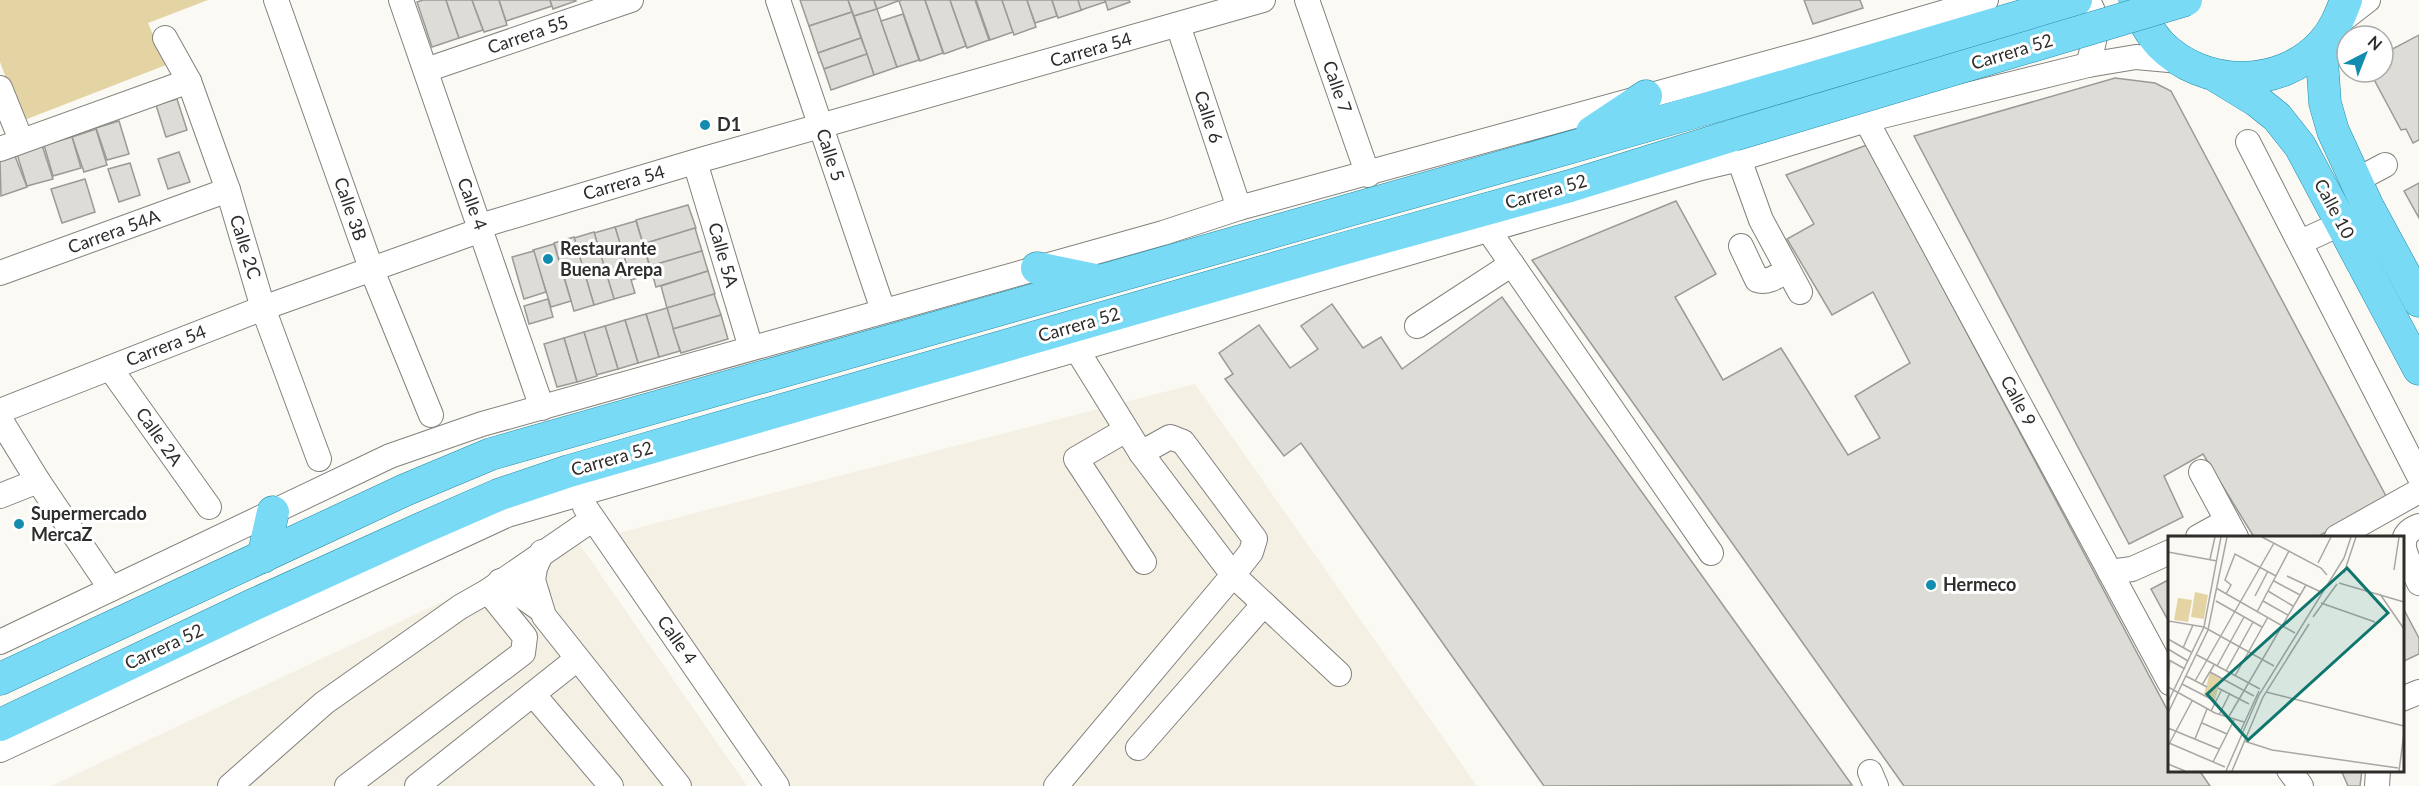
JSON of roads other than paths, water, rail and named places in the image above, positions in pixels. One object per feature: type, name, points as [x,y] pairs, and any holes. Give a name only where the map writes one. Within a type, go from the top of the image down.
[{"type":"main road","name":"Carrera 52","points":[[0,679],[405,490],[491,454],[1730,102],[2076,0]]},
{"type":"main road","points":[[2135,0],[2144,21],[2159,43],[2180,61],[2216,76],[2254,78],[2291,67],[2335,23]]},
{"type":"main road","name":"Carrera 52","points":[[0,725],[268,612],[498,495],[569,471],[1349,247],[1570,186],[1736,147],[2186,0]]},
{"type":"main road","name":"Calle 10","points":[[2335,23],[2325,104],[2333,131],[2355,181],[2419,301]]},
{"type":"main road","name":"Calle 10","points":[[2216,76],[2257,101],[2277,117],[2300,146],[2419,369]]},
{"type":"main road","points":[[1567,148],[1646,96]]},
{"type":"main road","points":[[1570,186],[1701,168]]},
{"type":"main road","points":[[1335,275],[1349,247]]},
{"type":"main road","points":[[1037,268],[1099,281]]},
{"type":"main road","points":[[263,556],[273,512]]},
{"type":"street","name":"Calle 3B","points":[[276,0],[370,268],[430,415]]},
{"type":"street","name":"Calle 4","points":[[401,0],[542,408]]},
{"type":"street","name":"Carrera 55","points":[[426,70],[631,0]]},
{"type":"street","name":"Calle 5","points":[[778,0],[883,310]]},
{"type":"street","name":"Carrera 54","points":[[0,411],[263,308],[470,234],[490,223],[1263,0]]},
{"type":"street","name":"Calle 7","points":[[1307,0],[1368,174]]},
{"type":"street","points":[[2087,0],[2097,25],[2088,65]]},
{"type":"street","points":[[2335,23],[2368,0]]},
{"type":"street","points":[[0,642],[390,456],[482,424],[1163,233],[1239,208],[1646,96],[1970,2]]},
{"type":"street","name":"Calle 6","points":[[1178,25],[1239,208]]},
{"type":"street","name":"Calle 2C","points":[[165,38],[189,81],[228,190],[263,308],[319,459]]},
{"type":"street","name":"Carrera 52","points":[[0,750],[268,612],[507,515],[1701,168],[1736,147],[1866,120],[2088,65],[2136,57],[2180,61]]},
{"type":"street","points":[[0,88],[10,144],[189,81]]},
{"type":"street","name":"Calle 9","points":[[1866,120],[2168,679]]},
{"type":"street","points":[[2248,142],[2419,476]]},
{"type":"street","points":[[1736,147],[1761,219],[1800,292]]},
{"type":"street","name":"Calle 5A","points":[[695,162],[751,348]]},
{"type":"street","points":[[2355,181],[2385,165]]},
{"type":"street","name":"Carrera 54A","points":[[0,273],[228,190]]},
{"type":"street","points":[[2301,242],[2342,223]]},
{"type":"street","points":[[1489,231],[1711,553]]},
{"type":"street","points":[[1741,246],[1757,280],[1761,282],[1769,280],[1788,270]]},
{"type":"street","points":[[1417,326],[1512,264]]},
{"type":"street","points":[[1077,350],[1126,430],[1233,575],[1339,674]]},
{"type":"street","name":"Calle 2A","points":[[110,368],[209,507]]},
{"type":"street","points":[[0,419],[38,481],[111,589]]},
{"type":"street","points":[[1126,430],[1076,459],[1144,562]]},
{"type":"street","points":[[1056,786],[1233,575],[1251,552],[1255,539],[1183,441],[1170,437],[1142,453]]},
{"type":"street","points":[[2201,472],[2232,529],[2202,536]]},
{"type":"street","points":[[0,496],[38,481]]},
{"type":"street","points":[[2339,536],[2419,491]]},
{"type":"street","name":"Calle 4","points":[[577,495],[777,786]]},
{"type":"street","points":[[230,786],[324,702],[460,607],[593,519]]},
{"type":"street","points":[[2404,536],[2409,530],[2419,526]]},
{"type":"street","points":[[2404,547],[2419,583]]},
{"type":"street","points":[[542,552],[533,580],[540,609],[679,786]]},
{"type":"street","points":[[2110,572],[2132,569],[2168,553]]},
{"type":"street","points":[[494,586],[540,609]]},
{"type":"street","points":[[347,786],[523,653],[525,637],[494,586]]},
{"type":"street","points":[[1138,748],[1264,604]]},
{"type":"street","points":[[417,786],[577,659]]},
{"type":"street","points":[[2404,699],[2419,692]]},
{"type":"street","points":[[533,694],[611,786]]},
{"type":"street","points":[[2290,771],[2301,786]]},
{"type":"street","points":[[2377,786],[2378,771]]},
{"type":"place","name":"D1","points":[[705,125]]},
{"type":"place","name":"Restaurante Buena Arepa","points":[[548,259]]},
{"type":"place","name":"Supermercado MercaZ","points":[[19,524]]},
{"type":"place","name":"Hermeco","points":[[1931,585]]}]
